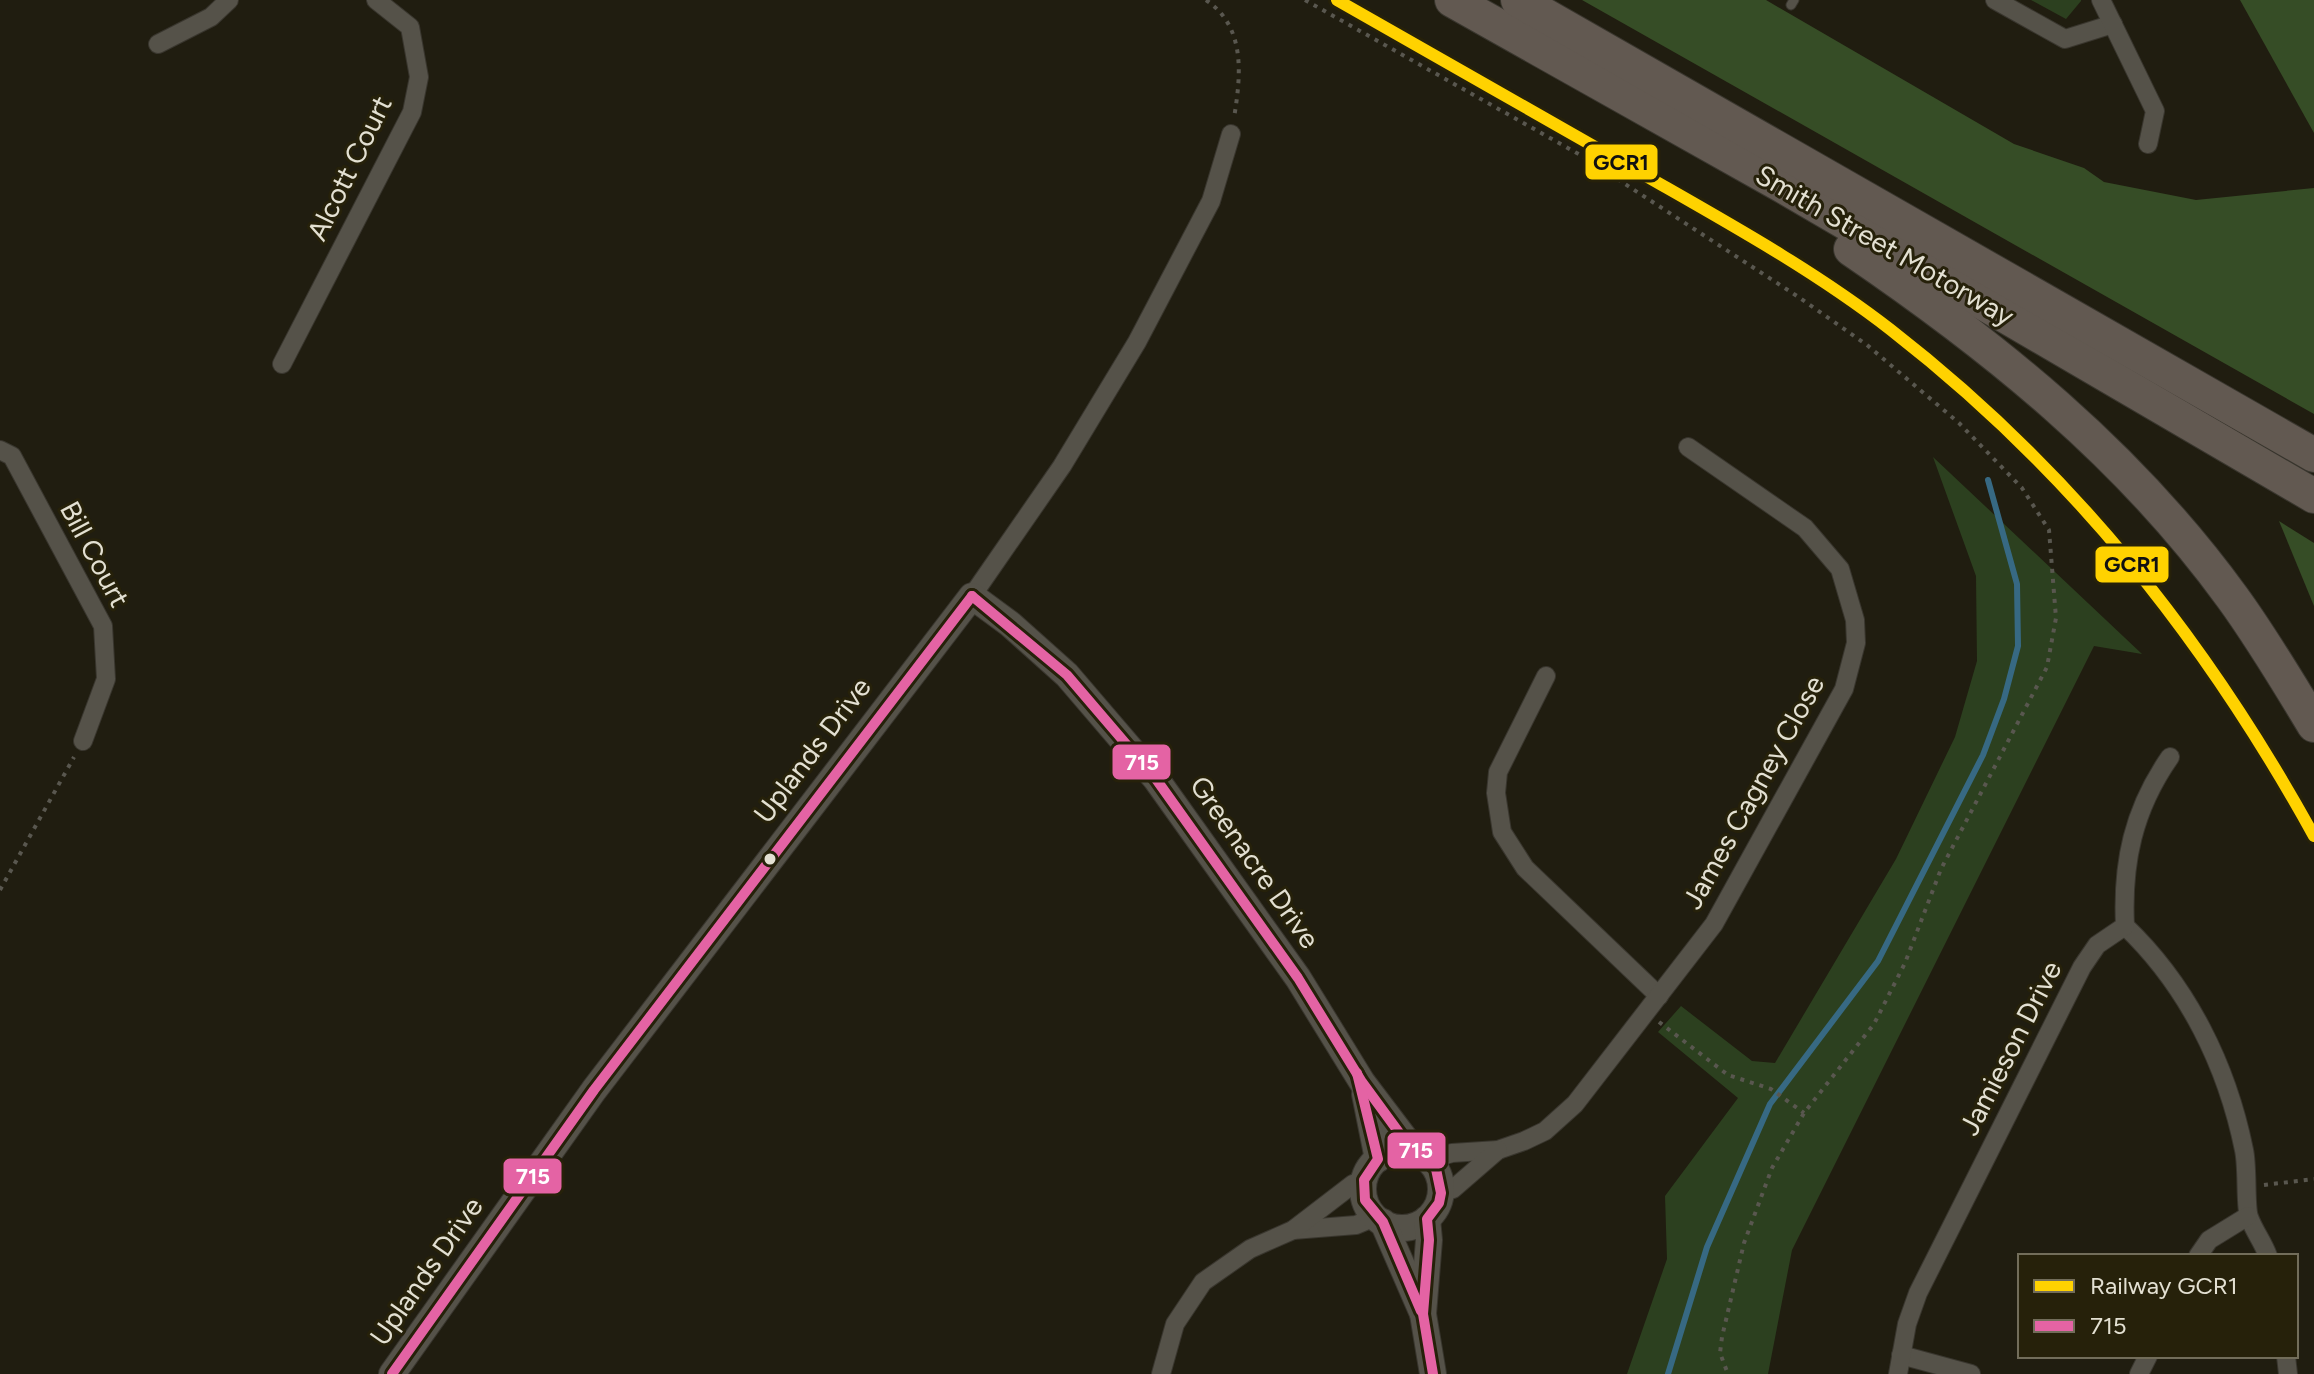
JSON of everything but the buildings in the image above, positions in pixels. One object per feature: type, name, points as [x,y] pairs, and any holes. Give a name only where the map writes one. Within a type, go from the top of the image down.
[{"type":"highway","name":"Smith Street Motorway","points":[[1452,0],[1783,186],[2314,496]]},
{"type":"highway","name":"Smith Street Motorway","points":[[1518,0],[2314,455]]},
{"type":"highway","points":[[1783,186],[1826,233],[1991,349],[2061,407],[2122,466],[2232,596],[2314,725]]},
{"type":"street","points":[[158,44],[211,17],[229,0]]},
{"type":"street","name":"Alcott Court","points":[[282,364],[412,112],[419,77],[410,27],[376,0]]},
{"type":"street","points":[[1995,0],[2065,39],[2113,24]]},
{"type":"street","points":[[2101,0],[2155,111],[2148,144]]},
{"type":"street","name":"Uplands Drive","points":[[392,1374],[594,1090],[972,596],[1062,466],[1137,342],[1211,201],[1231,134]]},
{"type":"street","name":"James Cagney Close","points":[[1441,1193],[1453,1189],[1498,1150],[1545,1131],[1562,1118],[1646,1013],[1714,924],[1836,708],[1852,666],[1856,643],[1849,593],[1840,569],[1824,547],[1805,528],[1688,447]]},
{"type":"street","name":"Bill Court","points":[[0,450],[12,456],[103,626],[106,679],[83,741]]},
{"type":"street","name":"Greenacre Drive","points":[[972,596],[1010,624],[1067,675],[1156,779],[1298,978],[1362,1082],[1421,1156]]},
{"type":"street","points":[[1546,676],[1498,772],[1496,793],[1502,832],[1525,868],[1659,996]]},
{"type":"street","points":[[2170,757],[2149,791],[2133,830],[2124,881],[2125,926],[2163,968],[2204,1034],[2236,1114],[2249,1188],[2248,1216],[2267,1254]]},
{"type":"street","name":"Jamieson Drive","points":[[1900,1365],[1918,1293],[2082,967],[2097,945],[2125,926]]},
{"type":"street","name":"Greenacre Drive","points":[[1362,1082],[1371,1169]]},
{"type":"street","points":[[1161,1374],[1175,1324],[1203,1282],[1250,1249],[1293,1230],[1371,1169],[1402,1150],[1421,1156],[1436,1169],[1441,1193],[1439,1203],[1427,1219],[1405,1228],[1379,1220],[1293,1230]]},
{"type":"street","name":"James Cagney Close","points":[[1421,1156],[1498,1150]]},
{"type":"street","points":[[1371,1169],[1365,1200],[1379,1220],[1423,1314]]},
{"type":"street","points":[[2199,1254],[2209,1240],[2248,1216]]},
{"type":"street","points":[[1427,1219],[1429,1240],[1423,1314],[1433,1374]]},
{"type":"street","points":[[1900,1365],[1971,1374]]},
{"type":"path","points":[[1206,0],[1224,16],[1236,39],[1240,66],[1231,134]]},
{"type":"path","points":[[1305,0],[1582,156],[1867,345],[1959,423],[2022,488],[2049,530],[2056,618],[2047,667],[1941,869],[1905,963],[1874,1024],[1804,1113],[1772,1168],[1744,1243],[1722,1337],[1720,1353],[1728,1374]]},
{"type":"path","points":[[0,890],[46,814],[83,741]]},
{"type":"path","points":[[1646,1013],[1728,1075],[1771,1089],[1804,1113]]},
{"type":"path","points":[[2249,1188],[2314,1179]]},
{"type":"green space","points":[[1582,0],[1766,0],[2014,144],[2084,168],[2104,182],[2196,200],[2314,188],[2314,414]]},
{"type":"green space","points":[[2031,0],[2081,0],[2081,1],[2066,19]]},
{"type":"green space","points":[[2240,0],[2314,0],[2314,133]]},
{"type":"green space","points":[[1933,457],[2142,654],[2094,646],[1792,1250],[1768,1374],[1627,1374],[1667,1259],[1665,1196],[1738,1098],[1658,1032],[1681,1006],[1752,1061],[1775,1063],[1896,859],[1955,737],[1977,661],[1976,576]]},
{"type":"green space","points":[[2279,521],[2314,543],[2314,606]]},
{"type":"waterway","points":[[1668,1374],[1707,1247],[1770,1104],[1878,961],[1983,755],[2004,699],[2018,646],[2017,584],[1988,480]]},
{"type":"rail line","name":"GCR1","points":[[1337,0],[1772,249],[1862,308],[1956,384],[2018,440],[2129,561],[2227,693],[2314,836]]},
{"type":"transit line","name":"715","points":[[972,596],[1067,675],[1156,779],[1298,978],[1362,1082],[1403,1138],[1436,1169],[1441,1193],[1439,1203],[1427,1219],[1429,1240],[1423,1314],[1433,1374]]},
{"type":"transit line","name":"715","points":[[392,1374],[594,1090],[972,596]]},
{"type":"transit line","name":"715","points":[[1357,1073],[1378,1159],[1364,1180],[1365,1200],[1383,1222],[1421,1311]]}]
